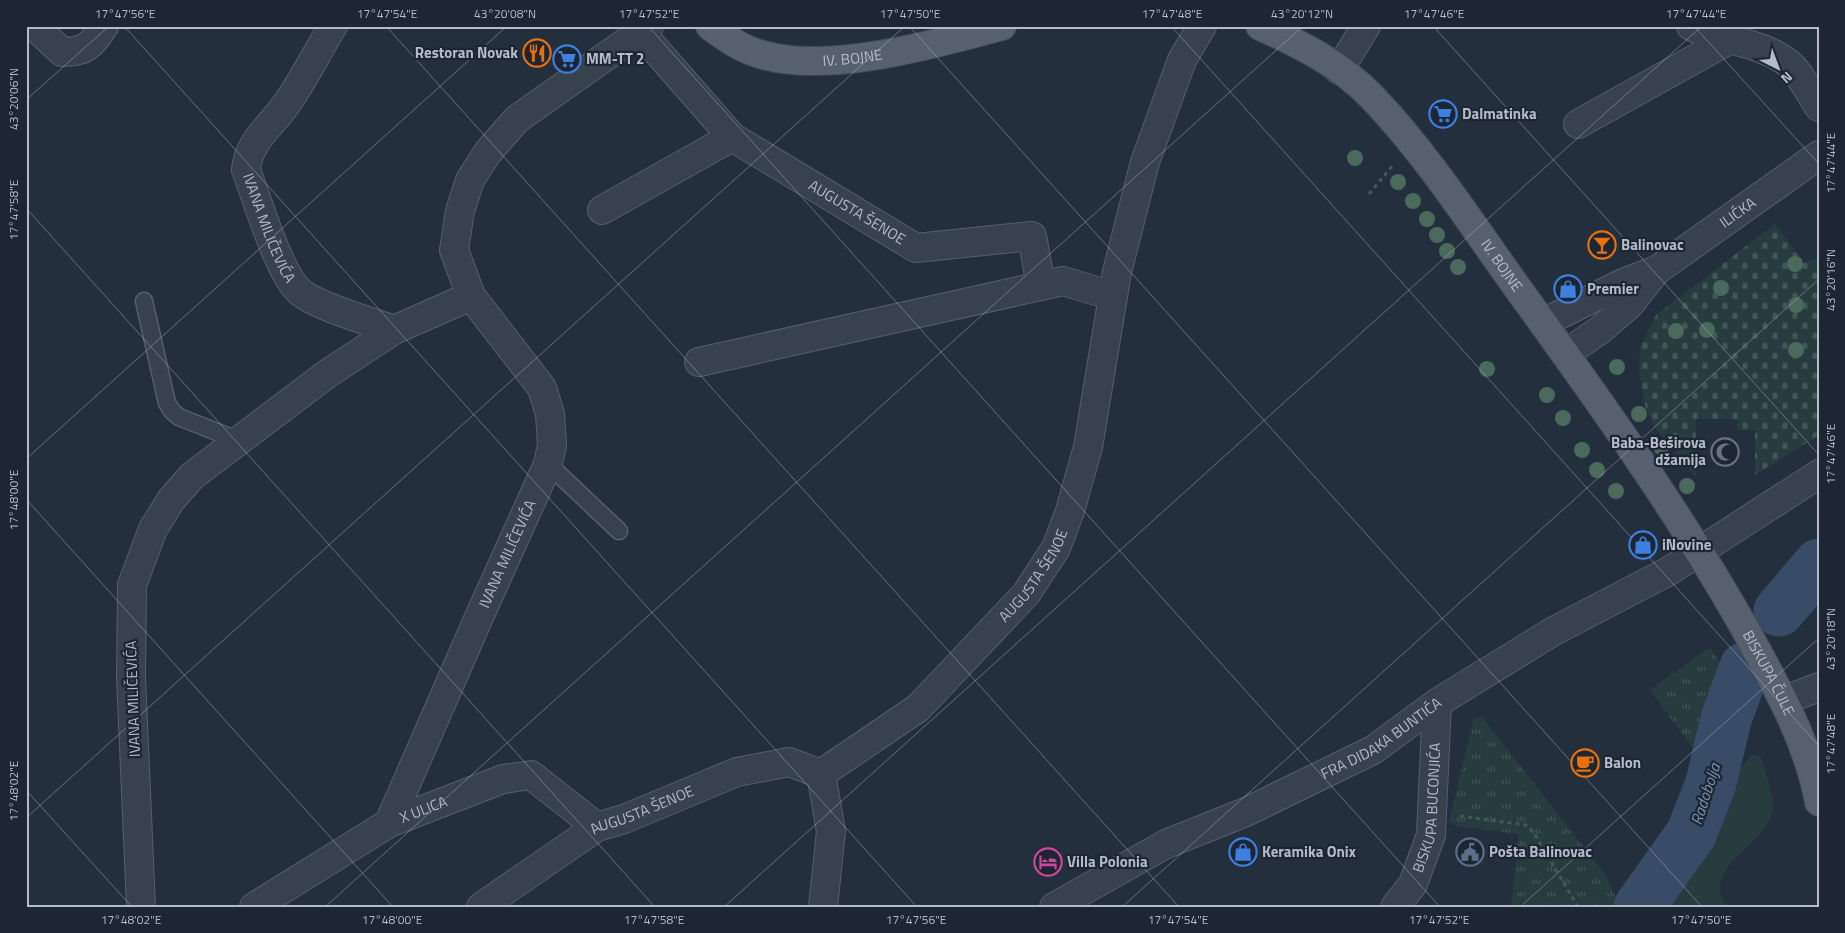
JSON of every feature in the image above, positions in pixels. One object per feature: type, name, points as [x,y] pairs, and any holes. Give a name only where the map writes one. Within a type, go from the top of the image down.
[{"type":"main road","name":"IV. BOJNE","points":[[710,26],[732,42],[762,55],[795,60],[848,59],[936,44],[1002,26]]},
{"type":"main road","name":"IV. BOJNE","points":[[1260,26],[1305,47],[1339,70],[1369,94],[1412,142],[1565,354],[1699,551]]},
{"type":"main road","name":"BISKUPA ČULE","points":[[1699,551],[1784,700],[1806,755],[1819,802]]},
{"type":"street","points":[[34,26],[62,52],[80,52],[94,41],[104,26]]},
{"type":"street","name":"IVANA MILIČEVIĆA","points":[[333,26],[286,105],[252,146],[247,157],[246,170],[286,275],[298,291],[312,299],[394,330]]},
{"type":"street","name":"AUGUSTA ŠENOE","points":[[481,907],[596,827],[624,819],[737,772],[789,762],[820,774],[918,708],[1026,594],[1056,548],[1070,510],[1088,447],[1113,296],[1145,162],[1182,60],[1202,26]]},
{"type":"street","points":[[1691,26],[1706,34],[1761,48],[1789,63],[1819,107]]},
{"type":"street","name":"IVANA MILIČEVIĆA","points":[[389,823],[548,464],[552,445],[550,414],[542,388],[471,296],[454,250],[460,211],[470,180],[488,152],[517,119],[645,30]]},
{"type":"street","name":"AUGUSTA ŠENOE","points":[[645,30],[732,137],[916,248],[1032,236],[1041,286]]},
{"type":"street","points":[[1339,70],[1360,30]]},
{"type":"street","points":[[1578,124],[1729,40]]},
{"type":"street","points":[[602,210],[732,137]]},
{"type":"street","name":"ILIĆKA","points":[[1543,323],[1625,282],[1657,270],[1819,155]]},
{"type":"street","name":"ILIĆKA","points":[[1565,354],[1600,330],[1629,305],[1657,270]]},
{"type":"street","points":[[699,362],[1064,281],[1113,296]]},
{"type":"street","name":"IVANA MILIČEVIĆA","points":[[141,907],[131,677],[132,585],[154,529],[171,500],[192,476],[237,440],[327,374],[394,330],[471,296]]},
{"type":"street","name":"FRA DIDAKA BUNTIĆA","points":[[1054,907],[1166,844],[1246,812],[1373,750],[1437,703],[1552,632],[1669,571],[1819,474]]},
{"type":"street","points":[[1784,700],[1819,687]]},
{"type":"street","name":"BISKUPA BUCONJIĆA","points":[[1395,907],[1413,884],[1431,835],[1437,703]]},
{"type":"street","points":[[820,774],[831,831],[823,907]]},
{"type":"street","name":"X ULICA","points":[[254,907],[389,823],[503,779],[531,775],[596,827]]},
{"type":"lane","points":[[144,301],[167,403],[172,411],[180,417],[237,440]]},
{"type":"lane","points":[[548,464],[619,531]]},
{"type":"path","points":[[1369,194],[1412,142]]},
{"type":"path","points":[[1432,813],[1526,825],[1534,833],[1578,907]]},
{"type":"green space","points":[[1775,224],[1804,263],[1819,258],[1819,435],[1755,475],[1755,430],[1737,430],[1737,419],[1696,419],[1695,475],[1654,427],[1645,405],[1639,373],[1640,347],[1656,315]]},
{"type":"green space","points":[[1710,647],[1731,679],[1725,703],[1703,762],[1650,690]]},
{"type":"green space","points":[[1482,717],[1605,874],[1620,907],[1511,907],[1519,834],[1455,826],[1449,821],[1474,718]]},
{"type":"green space","points":[[1752,754],[1761,757],[1771,791],[1773,810],[1768,822],[1737,856],[1722,880],[1721,893],[1727,907],[1648,907],[1697,839],[1741,768]]},
{"type":"waterway","name":"Radobolja","points":[[1779,611],[1819,564]]},
{"type":"waterway","name":"Radobolja","points":[[1639,907],[1691,834],[1711,783],[1726,719],[1745,667]]},
{"type":"place","name":"Restoran Novak","points":[[537,53]]},
{"type":"place","name":"MM-TT 2","points":[[567,59]]},
{"type":"place","name":"Dalmatinka","points":[[1443,114]]},
{"type":"place","name":"Balinovac","points":[[1602,245]]},
{"type":"place","name":"Premier","points":[[1568,289]]},
{"type":"place","name":"Baba-Beširova džamija","points":[[1725,452]]},
{"type":"place","name":"iNovine","points":[[1643,545]]},
{"type":"place","name":"Balon","points":[[1585,763]]},
{"type":"place","name":"Keramika Onix","points":[[1243,852]]},
{"type":"place","name":"Pošta Balinovac","points":[[1470,852]]},
{"type":"place","name":"Villa Polonia","points":[[1048,862]]}]
